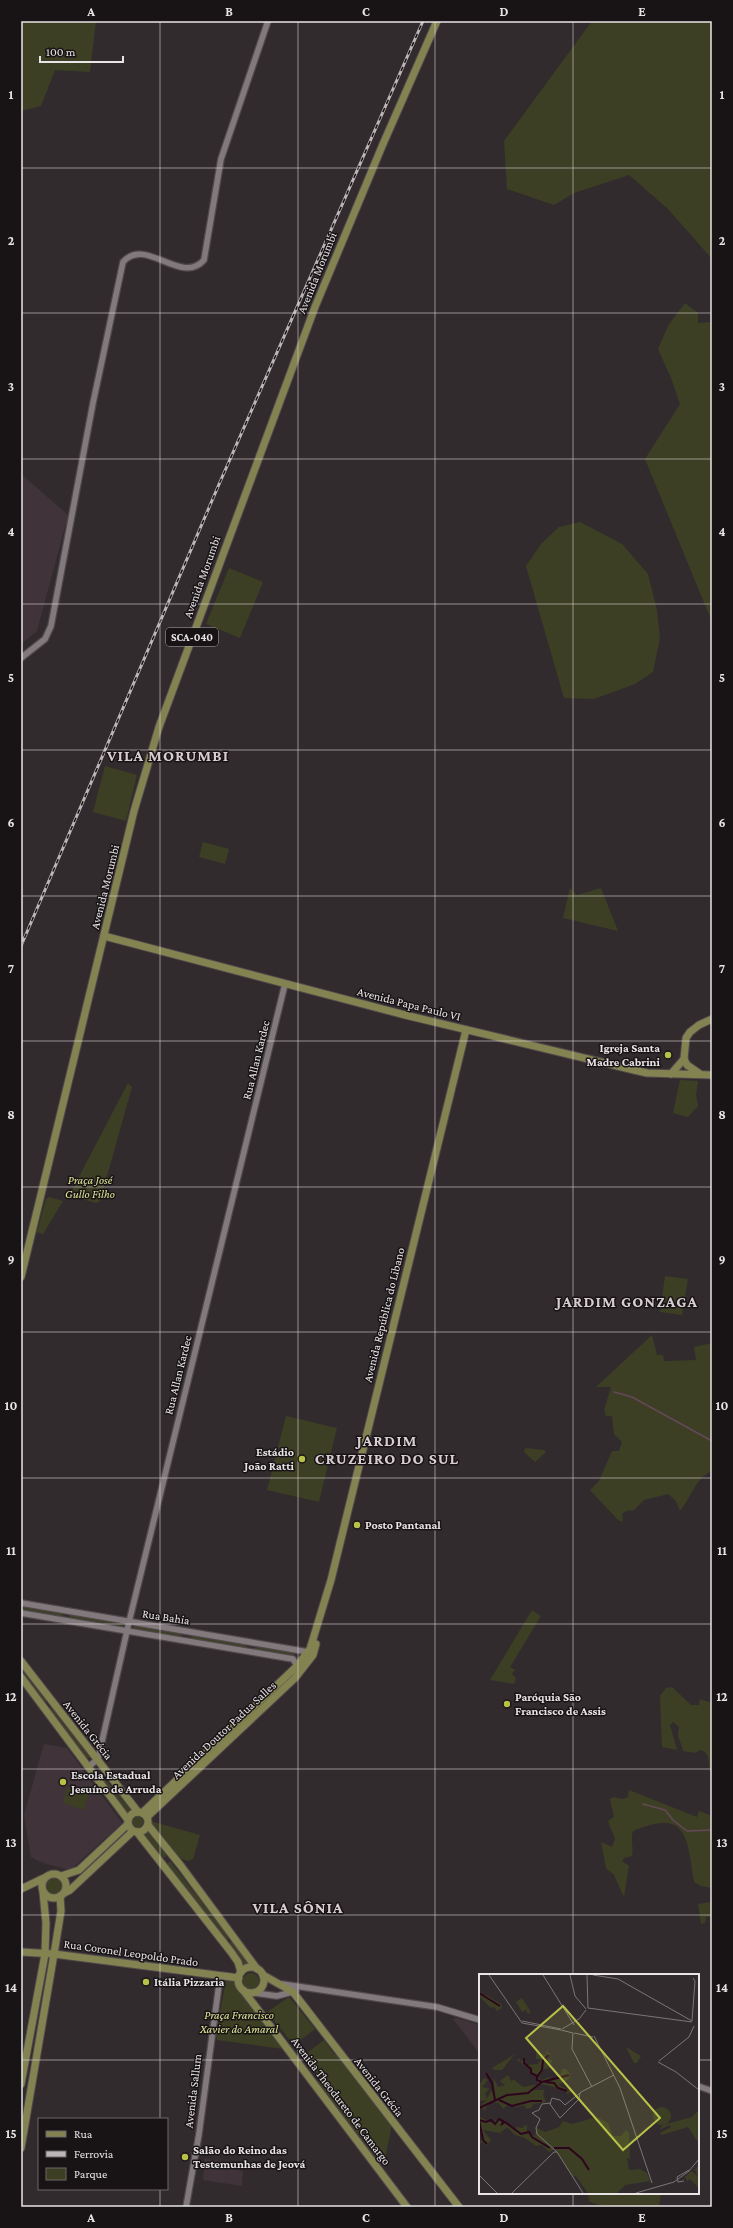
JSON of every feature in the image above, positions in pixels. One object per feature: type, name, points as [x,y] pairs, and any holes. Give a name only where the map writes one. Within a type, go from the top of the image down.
[{"type":"main road","name":"Avenida Morumbi","points":[[21,1277],[134,811],[159,727],[315,307],[383,144],[437,21]]},
{"type":"main road","name":"Avenida Papa Paulo VI","points":[[104,936],[466,1030],[634,1070],[671,1074],[712,1075]]},
{"type":"main road","points":[[701,1074],[687,1065],[684,1059],[686,1038],[690,1032],[699,1025],[712,1019]]},
{"type":"main road","name":"Avenida República do Libano","points":[[310,1654],[324,1606],[466,1030]]},
{"type":"main road","points":[[671,1074],[684,1059]]},
{"type":"main road","name":"Avenida Doutor Padua Salles","points":[[143,1814],[310,1654]]},
{"type":"main road","name":"Avenida Doutor Padua Salles","points":[[143,1814],[295,1678],[310,1654]]},
{"type":"main road","name":"Avenida Grécia","points":[[21,1660],[143,1814]]},
{"type":"main road","name":"Avenida Grécia","points":[[21,1677],[128,1822]]},
{"type":"main road","points":[[21,1889],[52,1874],[61,1876],[79,1870],[128,1822],[132,1814],[143,1814],[148,1825],[181,1866],[257,1969],[262,1975],[279,1984]]},
{"type":"main road","points":[[128,1822],[238,1962],[240,1975],[239,1984],[243,1990],[255,1993],[262,1986],[262,1975]]},
{"type":"main road","points":[[43,1892],[50,1898],[62,1895],[70,1890],[135,1832],[145,1830],[148,1825]]},
{"type":"main road","points":[[162,1864],[173,1856]]},
{"type":"main road","points":[[170,1874],[181,1866]]},
{"type":"main road","points":[[21,2148],[61,1911],[62,1895],[66,1884],[61,1876]]},
{"type":"main road","points":[[21,2084],[45,1954],[46,1923],[42,1884],[44,1878]]},
{"type":"main road","points":[[225,1945],[230,1939],[234,1938]]},
{"type":"main road","name":"Rua Coronel Leopoldo Prado","points":[[21,1952],[54,1954],[220,1977],[240,1975]]},
{"type":"main road","points":[[240,1975],[250,1968],[257,1969]]},
{"type":"main road","name":"Avenida Grécia","points":[[279,1984],[293,1992],[459,2207]]},
{"type":"main road","name":"Avenida Theodureto de Camargo","points":[[243,1990],[407,2207]]},
{"type":"street","points":[[21,658],[45,639],[50,626],[93,403],[123,262],[132,256],[144,254],[189,268],[200,265],[204,260],[221,159],[268,21]]},
{"type":"street","name":"Rua Allan Kardec","points":[[98,1759],[128,1622],[286,984]]},
{"type":"street","name":"Rua Bahia","points":[[21,1603],[295,1650],[310,1654]]},
{"type":"street","name":"Rua Bahia","points":[[21,1613],[126,1632],[293,1659]]},
{"type":"street","points":[[295,1650],[296,1655],[293,1659],[297,1666]]},
{"type":"street","points":[[88,1767],[98,1759]]},
{"type":"street","name":"Avenida Sallum","points":[[186,2207],[199,2134],[220,1977]]},
{"type":"street","points":[[279,1984],[437,2007],[479,2020]]},
{"type":"street","points":[[255,1993],[278,1996],[293,1992],[301,1987]]},
{"type":"street","points":[[699,2086],[712,2091]]},
{"type":"shaded area","points":[[21,474],[68,515],[37,631],[21,644]]},
{"type":"shaded area","name":"Escola Estadual Jesuíno de Arruda","points":[[44,1744],[67,1748],[122,1823],[70,1870],[43,1863],[31,1857],[24,1815]]},
{"type":"shaded area","points":[[456,2018],[479,2025],[479,2053],[453,2019]]},
{"type":"shaded area","points":[[205,2159],[230,2162],[229,2168],[243,2171],[242,2186],[203,2180]]},
{"type":"green space","points":[[21,21],[96,21],[90,72],[55,70],[41,106],[21,111]]},
{"type":"green space","points":[[592,21],[712,21],[712,259],[668,209],[629,175],[574,193],[554,205],[507,189],[504,141]]},
{"type":"green space","points":[[685,303],[698,313],[698,323],[712,322],[712,622],[645,459],[680,404],[671,378],[658,349],[669,324]]},
{"type":"green space","points":[[580,522],[622,544],[648,574],[657,610],[660,638],[653,672],[635,684],[594,699],[564,698],[526,566],[541,544],[559,527]]},
{"type":"green space","points":[[229,568],[263,582],[240,638],[206,624]]},
{"type":"green space","points":[[105,766],[137,775],[126,821],[93,812]]},
{"type":"green space","points":[[203,842],[229,849],[225,864],[199,857]]},
{"type":"green space","points":[[570,888],[577,895],[601,888],[618,931],[563,918]]},
{"type":"green space","points":[[680,1080],[698,1081],[696,1095],[698,1106],[688,1117],[673,1113]]},
{"type":"green space","name":"Praça José Gullo Filho","points":[[128,1083],[132,1087],[100,1201],[97,1203],[69,1196]]},
{"type":"green space","points":[[49,1197],[63,1201],[43,1234],[37,1232],[46,1199]]},
{"type":"green space","points":[[665,1276],[688,1279],[682,1315],[660,1312]]},
{"type":"green space","points":[[652,1335],[657,1355],[663,1355],[664,1361],[696,1360],[694,1347],[712,1343],[712,1471],[701,1478],[697,1483],[680,1511],[676,1501],[668,1494],[644,1500],[634,1510],[626,1511],[622,1514],[623,1522],[618,1520],[590,1490],[599,1481],[612,1451],[619,1451],[622,1442],[614,1434],[612,1416],[606,1416],[604,1410],[611,1387],[596,1387]]},
{"type":"green space","name":"Estádio João Ratti","points":[[286,1416],[337,1428],[319,1502],[267,1490]]},
{"type":"green space","points":[[525,1448],[544,1450],[546,1452],[535,1462],[524,1452]]},
{"type":"green space","points":[[21,1604],[62,1611],[64,1618],[21,1611]]},
{"type":"green space","points":[[532,1610],[541,1616],[510,1667],[515,1670],[512,1674],[516,1678],[514,1684],[490,1680]]},
{"type":"green space","points":[[70,1614],[120,1622],[123,1626],[122,1628],[69,1619]]},
{"type":"green space","points":[[134,1625],[181,1632],[182,1635],[179,1638],[133,1629]]},
{"type":"green space","points":[[192,1634],[246,1643],[246,1650],[190,1640]]},
{"type":"green space","points":[[256,1645],[293,1652],[294,1654],[293,1657],[254,1650]]},
{"type":"green space","points":[[21,1664],[47,1699],[45,1702],[42,1701],[21,1673]]},
{"type":"green space","points":[[672,1687],[691,1705],[699,1705],[700,1699],[712,1703],[712,1773],[710,1772],[708,1758],[704,1751],[700,1750],[696,1753],[683,1751],[678,1735],[679,1727],[673,1722],[670,1725],[677,1750],[662,1747],[660,1696],[666,1688]]},
{"type":"green space","points":[[50,1706],[90,1754],[90,1758],[85,1758],[50,1711]]},
{"type":"green space","points":[[95,1767],[131,1810],[128,1814],[94,1769]]},
{"type":"green space","points":[[67,1787],[89,1794],[84,1810],[63,1803]]},
{"type":"green space","points":[[629,1790],[697,1817],[699,1811],[712,1816],[712,1888],[701,1886],[694,1882],[689,1852],[682,1831],[675,1825],[665,1823],[651,1825],[633,1831],[632,1856],[624,1858],[622,1861],[629,1866],[624,1897],[614,1875],[606,1868],[601,1842],[612,1847],[615,1839],[608,1821],[614,1817],[610,1799],[613,1797],[623,1799],[628,1797]]},
{"type":"green space","points":[[135,1816],[139,1816],[143,1822],[139,1828],[135,1828],[131,1824],[131,1820]]},
{"type":"green space","points":[[150,1821],[200,1835],[193,1859],[188,1861],[179,1858]]},
{"type":"green space","points":[[147,1830],[166,1853],[166,1857],[162,1858],[143,1836],[142,1834]]},
{"type":"green space","points":[[170,1861],[229,1937],[227,1941],[225,1941],[166,1865]]},
{"type":"green space","points":[[54,1876],[60,1879],[63,1885],[60,1891],[54,1894],[48,1891],[45,1885],[48,1879]]},
{"type":"green space","points":[[712,1902],[712,1917],[706,1917],[705,1923],[701,1924],[698,1904]]},
{"type":"green space","points":[[232,1941],[250,1964],[241,1966],[229,1944]]},
{"type":"green space","points":[[248,1973],[254,1973],[259,1978],[257,1987],[254,1989],[248,1989],[243,1984],[243,1978]]},
{"type":"green space","name":"Praça Francisco Xavier do Amaral","points":[[226,1980],[234,1982],[284,2047],[283,2049],[217,2040],[216,2036]]},
{"type":"green space","points":[[289,1997],[315,2029],[294,2045],[267,2012]]},
{"type":"green space","points":[[324,2040],[392,2124],[385,2160],[377,2159],[318,2082],[319,2077],[303,2056]]},
{"type":"green space","points":[[588,2194],[661,2194],[659,2207],[623,2208],[605,2206],[589,2201]]},
{"type":"waterway","points":[[614,1392],[632,1397],[712,1441]]},
{"type":"waterway","points":[[643,1804],[665,1810],[673,1820],[687,1831],[712,1830]]},
{"type":"railway","points":[[21,946],[220,482],[423,21]]},
{"type":"place","name":"Igreja Santa Madre Cabrini","points":[[668,1055]]},
{"type":"place","name":"Estádio João Ratti","points":[[302,1459]]},
{"type":"place","name":"Posto Pantanal","points":[[357,1525]]},
{"type":"place","name":"Paróquia São Francisco de Assis","points":[[507,1704]]},
{"type":"place","name":"Escola Estadual Jesuíno de Arruda","points":[[63,1782]]},
{"type":"place","name":"Itália Pizzaria","points":[[146,1982]]},
{"type":"place","name":"Salão do Reino das Testemunhas de Jeová","points":[[185,2157]]},
{"type":"district","name":"VILA MORUMBI","points":[[168,755]]},
{"type":"district","name":"JARDIM GONZAGA","points":[[627,1301]]},
{"type":"district","name":"JARDIM CRUZEIRO DO SUL","points":[[387,1449]]},
{"type":"district","name":"VILA SÔNIA","points":[[298,1907]]}]
